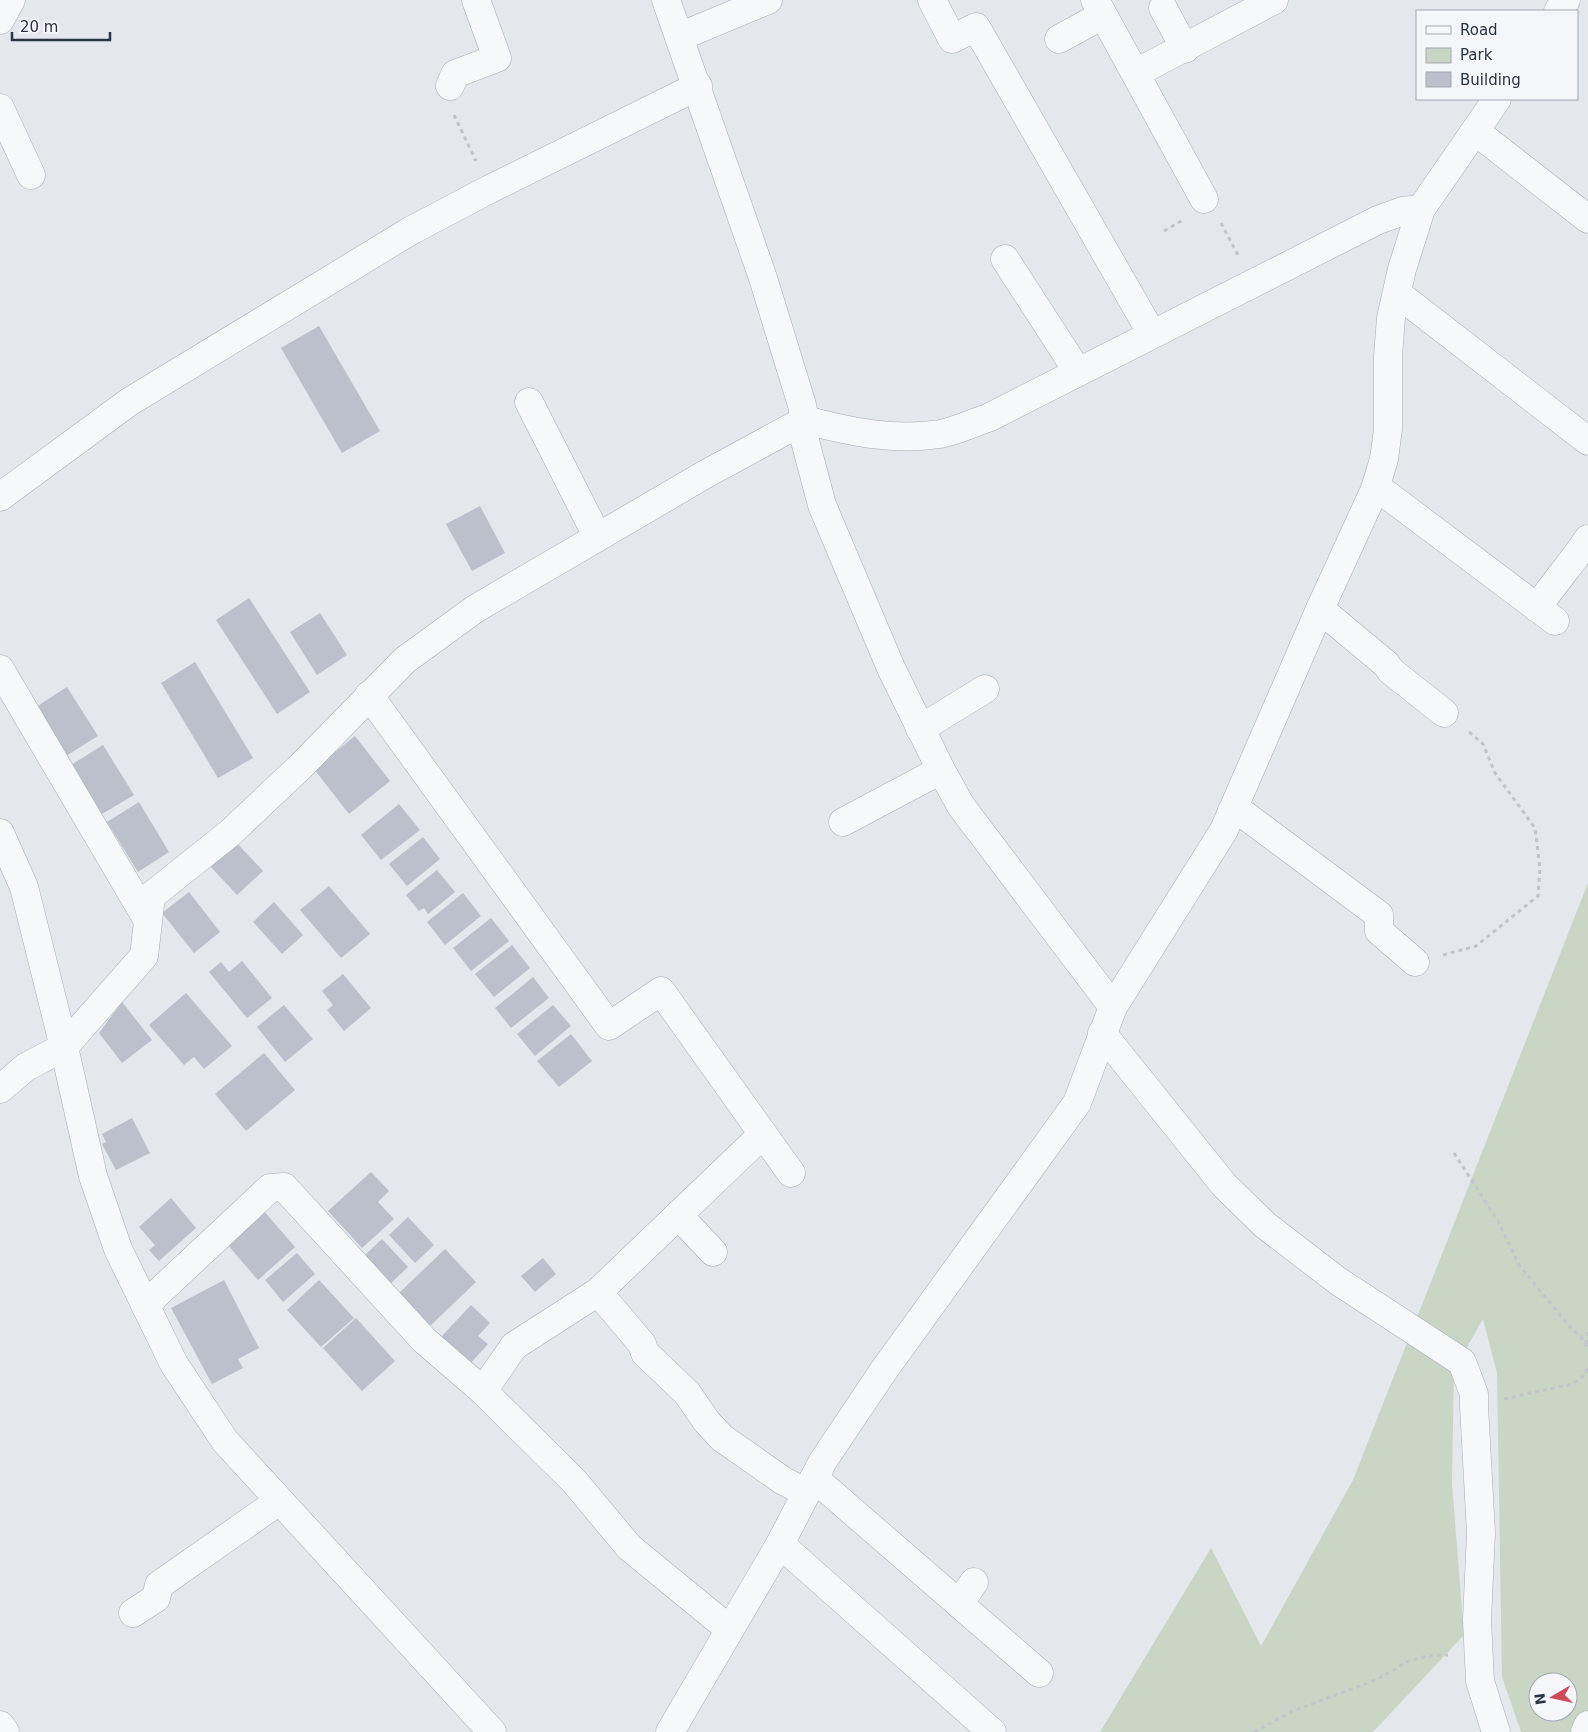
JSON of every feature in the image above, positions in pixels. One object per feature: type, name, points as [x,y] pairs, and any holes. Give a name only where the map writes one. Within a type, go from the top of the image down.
[{"type":"street","points":[[450,86],[455,74],[497,58],[476,0]]},
{"type":"street","points":[[666,0],[698,86],[764,278],[805,420],[805,441],[822,505],[891,668],[941,770],[961,806],[1113,1007]]},
{"type":"street","points":[[680,37],[768,0]]},
{"type":"street","points":[[932,0],[952,39],[976,26],[1152,334]]},
{"type":"street","points":[[1136,73],[1185,49],[1274,0]]},
{"type":"street","points":[[1060,39],[1099,8],[1204,199]]},
{"type":"street","points":[[1163,8],[1185,49]]},
{"type":"street","points":[[0,498],[129,402],[412,230],[490,189],[698,86]]},
{"type":"street","points":[[672,1732],[780,1544],[822,1461],[884,1370],[1077,1102],[1113,1007],[1224,830],[1320,609],[1375,490],[1384,460],[1388,429],[1388,356],[1391,318],[1402,270],[1421,209],[1496,100]]},
{"type":"street","points":[[0,108],[30,175]]},
{"type":"street","points":[[1476,130],[1588,220]]},
{"type":"street","points":[[0,1090],[26,1067],[64,1047],[144,956],[151,896],[230,833],[301,766],[405,660],[474,609],[597,536],[805,420],[862,434],[904,438],[942,434],[988,418],[1378,220],[1404,211],[1421,209]]},
{"type":"street","points":[[1005,259],[1078,372]]},
{"type":"street","points":[[1398,294],[1537,416],[1588,441]]},
{"type":"street","points":[[528,402],[597,536]]},
{"type":"street","points":[[1375,490],[1386,494],[1546,614],[1556,580],[1563,575],[1588,539]]},
{"type":"street","points":[[1320,609],[1386,664],[1391,671],[1444,713]]},
{"type":"street","points":[[0,669],[147,919]]},
{"type":"street","points":[[920,728],[985,689]]},
{"type":"street","points":[[369,695],[609,1026],[661,991],[791,1173]]},
{"type":"street","points":[[843,822],[941,770]]},
{"type":"street","points":[[1232,811],[1246,816],[1378,916],[1379,931],[1415,962]]},
{"type":"street","points":[[0,832],[24,887],[64,1047],[93,1176],[118,1249],[174,1364],[224,1441],[492,1732]]},
{"type":"street","points":[[1102,1033],[1224,1185],[1265,1225],[1338,1281],[1462,1362],[1474,1394],[1481,1533],[1477,1620],[1480,1681],[1496,1732]]},
{"type":"street","points":[[483,1391],[514,1346],[598,1292],[763,1134]]},
{"type":"street","points":[[145,1305],[270,1188],[284,1188],[424,1340],[483,1391],[574,1481],[628,1547],[730,1629]]},
{"type":"street","points":[[678,1215],[713,1252]]},
{"type":"street","points":[[598,1292],[642,1344],[645,1353],[687,1394],[707,1422],[722,1438],[782,1480],[810,1485],[966,1593],[1038,1673]]},
{"type":"street","points":[[133,1613],[156,1598],[159,1585],[279,1501]]},
{"type":"street","points":[[780,1544],[992,1732]]},
{"type":"street","points":[[0,1725],[5,1732]]},
{"type":"street","points":[[1585,1732],[1588,1725]]},
{"type":"path","points":[[450,86],[449,95],[456,123],[490,189]]},
{"type":"path","points":[[1204,199],[1212,208],[1253,284]]},
{"type":"path","points":[[1415,962],[1476,946],[1538,896],[1540,868],[1535,828],[1495,773],[1482,744],[1454,718],[1444,713]]},
{"type":"path","points":[[1454,1153],[1498,1221],[1519,1265],[1587,1346]]},
{"type":"path","points":[[1587,1346],[1588,1332]]},
{"type":"path","points":[[1474,1406],[1572,1384],[1585,1375],[1588,1365]]},
{"type":"path","points":[[1254,1732],[1293,1711],[1378,1679],[1409,1661],[1427,1656],[1452,1654],[1479,1664]]},
{"type":"green space","points":[[1588,883],[1588,1732],[1521,1732],[1502,1677],[1497,1373],[1483,1319],[1454,1370],[1452,1484],[1464,1635],[1373,1732],[1100,1732],[1211,1548],[1261,1646],[1353,1480]]},
{"type":"building","points":[[319,326],[380,431],[342,453],[281,348]]},
{"type":"building","points":[[480,506],[505,553],[472,571],[446,524]]},
{"type":"building","points":[[249,598],[310,692],[277,714],[216,620]]},
{"type":"building","points":[[320,613],[347,655],[317,675],[290,632]]},
{"type":"building","points":[[195,662],[253,758],[218,778],[161,683]]},
{"type":"building","points":[[67,687],[98,736],[66,756],[36,707]]},
{"type":"building","points":[[355,736],[390,781],[349,814],[314,769]]},
{"type":"building","points":[[103,745],[134,795],[102,814],[71,765]]},
{"type":"building","points":[[139,802],[169,852],[138,872],[107,822]]},
{"type":"building","points":[[399,804],[420,830],[381,860],[361,835]]},
{"type":"building","points":[[423,837],[440,859],[407,886],[389,864]]},
{"type":"building","points":[[235,841],[263,871],[237,895],[209,865]]},
{"type":"building","points":[[437,870],[455,892],[428,914],[424,908],[419,911],[406,895]]},
{"type":"building","points":[[329,886],[370,934],[341,958],[300,910]]},
{"type":"building","points":[[189,892],[220,932],[194,953],[162,913]]},
{"type":"building","points":[[463,893],[481,916],[445,945],[427,922]]},
{"type":"building","points":[[274,902],[303,935],[282,954],[253,922]]},
{"type":"building","points":[[491,918],[509,941],[471,971],[453,948]]},
{"type":"building","points":[[512,945],[530,968],[494,997],[475,974]]},
{"type":"building","points":[[242,961],[272,998],[247,1018],[209,972],[221,962],[229,972]]},
{"type":"building","points":[[343,974],[371,1008],[344,1031],[327,1010],[333,1005],[322,991]]},
{"type":"building","points":[[533,977],[549,998],[511,1028],[495,1008]]},
{"type":"building","points":[[186,993],[232,1046],[204,1069],[194,1057],[184,1065],[149,1025]]},
{"type":"building","points":[[122,1002],[152,1040],[122,1063],[99,1033]]},
{"type":"building","points":[[284,1005],[313,1039],[285,1062],[257,1027]]},
{"type":"building","points":[[553,1005],[571,1026],[535,1056],[517,1034]]},
{"type":"building","points":[[571,1034],[592,1061],[559,1087],[537,1061]]},
{"type":"building","points":[[264,1053],[295,1090],[246,1131],[215,1094]]},
{"type":"building","points":[[132,1118],[150,1153],[116,1170],[102,1144],[106,1142],[102,1134]]},
{"type":"building","points":[[371,1172],[389,1191],[378,1202],[394,1219],[362,1248],[328,1211]]},
{"type":"building","points":[[171,1198],[196,1228],[159,1261],[149,1250],[155,1245],[139,1227]]},
{"type":"building","points":[[263,1210],[295,1247],[258,1280],[226,1243]]},
{"type":"building","points":[[408,1217],[434,1245],[415,1263],[389,1235]]},
{"type":"building","points":[[382,1239],[408,1267],[389,1285],[363,1257]]},
{"type":"building","points":[[445,1249],[476,1282],[429,1327],[398,1294]]},
{"type":"building","points":[[297,1253],[315,1274],[283,1302],[265,1280]]},
{"type":"building","points":[[543,1258],[556,1274],[535,1292],[521,1276]]},
{"type":"building","points":[[224,1280],[259,1348],[238,1359],[243,1368],[212,1384],[171,1308]]},
{"type":"building","points":[[319,1280],[354,1318],[321,1347],[287,1310]]},
{"type":"building","points":[[471,1305],[490,1323],[478,1336],[488,1344],[470,1364],[441,1337]]},
{"type":"building","points":[[356,1318],[395,1361],[362,1391],[323,1348]]}]
